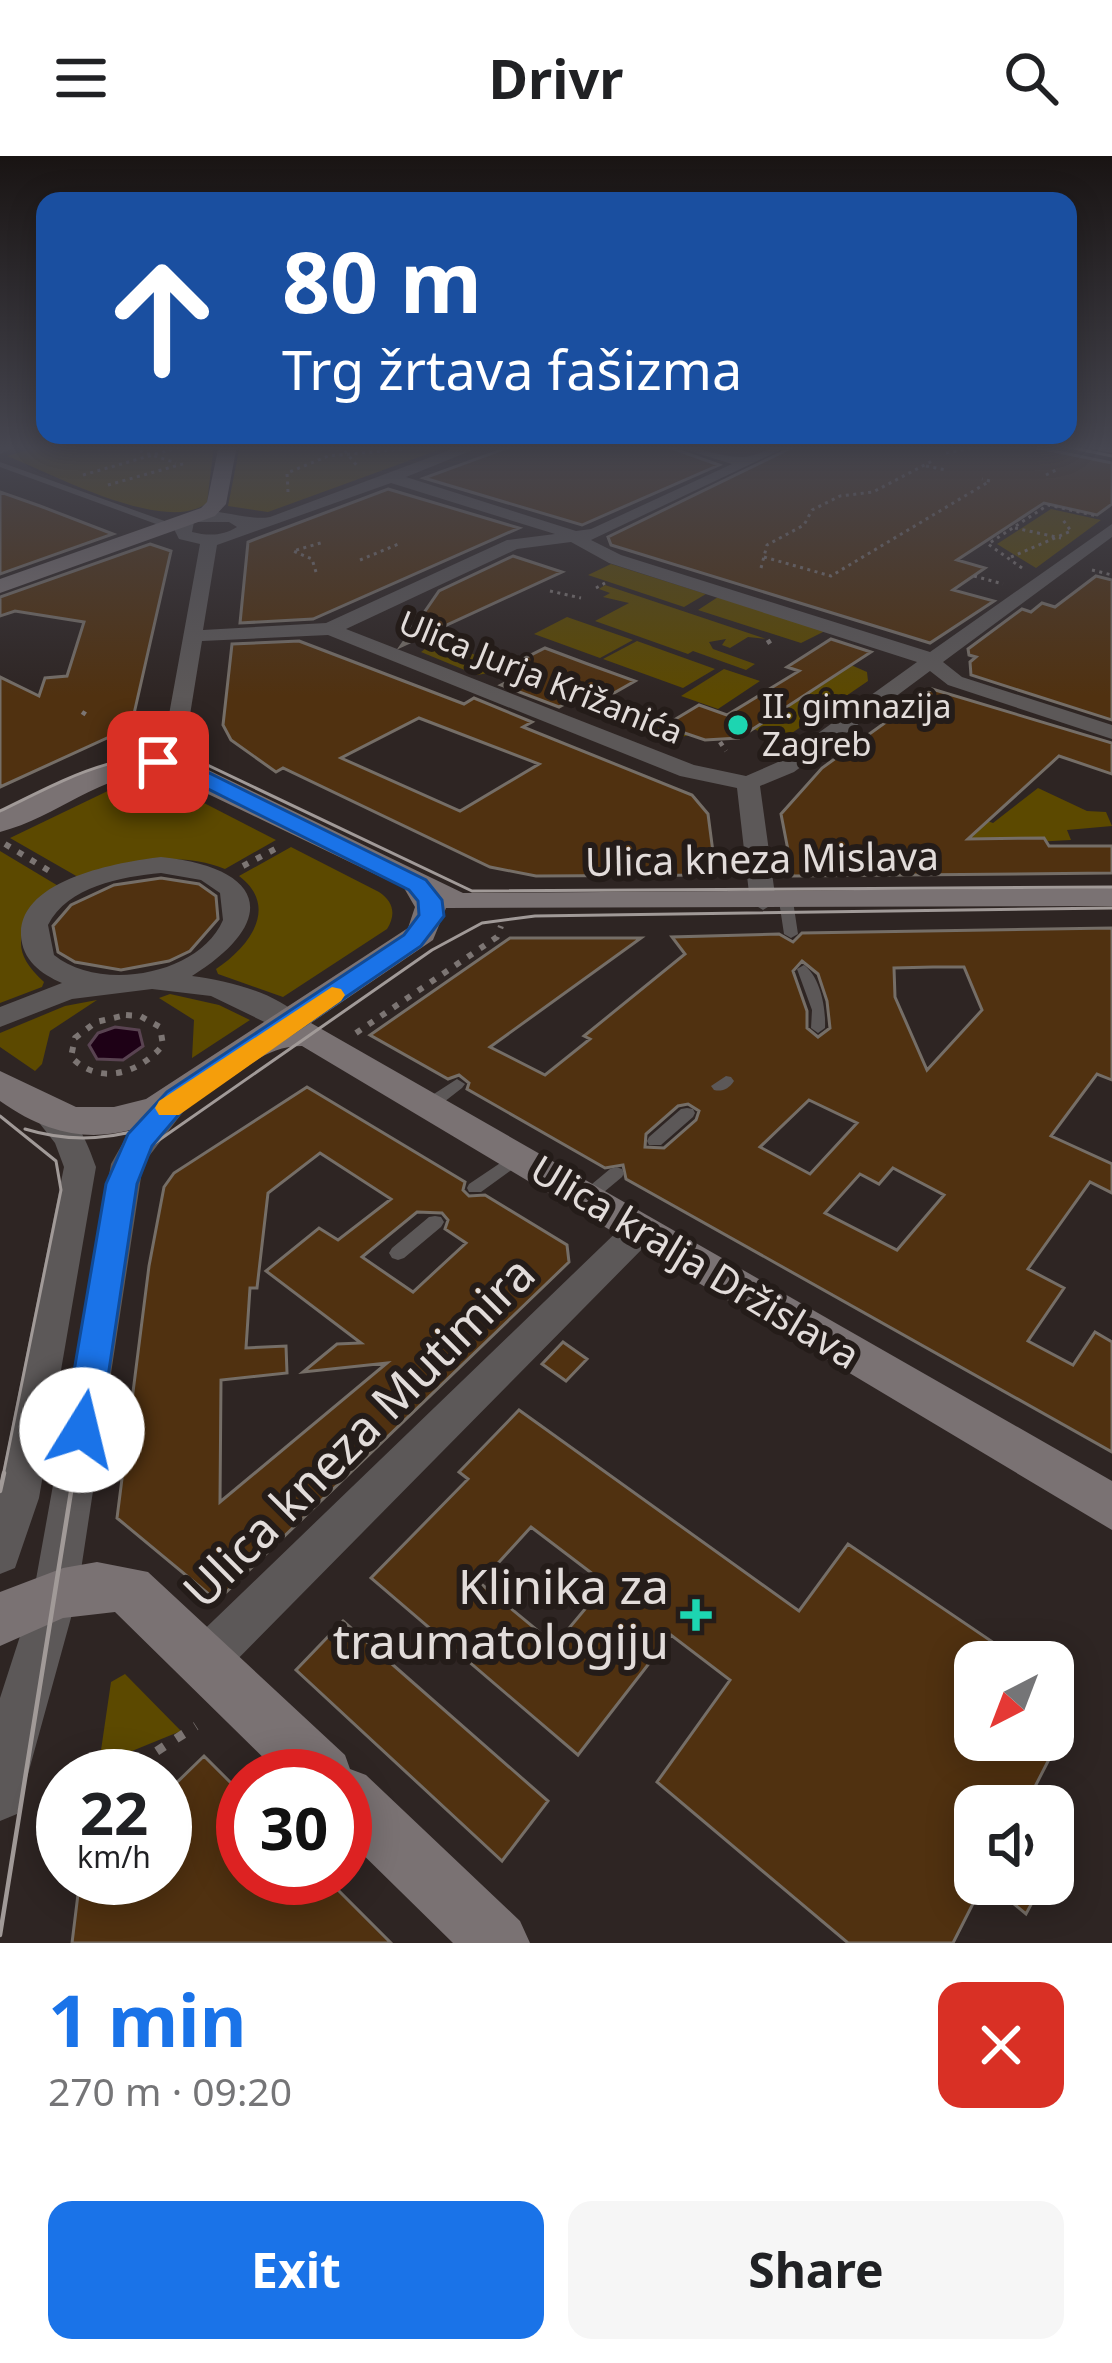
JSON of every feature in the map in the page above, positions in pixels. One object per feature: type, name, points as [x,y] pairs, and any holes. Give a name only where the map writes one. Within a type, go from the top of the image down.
[{"type":"main road","points":[[0,586],[162,528]]},
{"type":"main road","points":[[0,823],[125,766],[171,764]]},
{"type":"main road","name":"Ulica kneza Mislava","points":[[171,764],[448,899],[485,904],[1112,897]]},
{"type":"main road","points":[[0,803],[58,795]]},
{"type":"main road","points":[[0,1083],[49,1115],[75,1122],[124,1119],[177,1099],[422,933],[431,907],[418,885]]},
{"type":"main road","name":"Ulica kralja Držislava","points":[[283,1029],[309,1034],[444,1095],[518,1157],[601,1186],[640,1230],[1112,1507]]},
{"type":"main road","points":[[0,1620],[55,1596],[112,1586],[129,1590],[296,1749]]},
{"type":"main road","points":[[372,1822],[498,1943]]},
{"type":"street","points":[[182,528],[185,536],[209,540],[237,536],[240,528]]},
{"type":"street","points":[[531,528],[574,537],[606,528]]},
{"type":"street","points":[[774,901],[748,783],[786,767],[931,664],[1098,528]]},
{"type":"street","points":[[330,629],[538,531]]},
{"type":"street","points":[[574,537],[597,553],[776,602],[917,653],[955,681],[1112,732]]},
{"type":"street","points":[[171,764],[209,540]]},
{"type":"street","name":"Ulica Jurja Križanića","points":[[192,636],[330,629],[676,767],[748,783]]},
{"type":"street","points":[[0,1018],[68,992],[125,984],[169,976],[214,951],[231,933],[238,915],[236,898],[225,884],[183,866],[137,866],[90,878],[49,904],[36,923],[34,942],[43,959],[62,972],[125,984],[189,982],[225,989],[283,1029]]},
{"type":"street","points":[[0,1797],[18,1714],[55,1596],[122,1184],[139,1142],[177,1099]]},
{"type":"street","points":[[0,1554],[18,1498],[80,1167],[70,1139],[49,1115]]},
{"type":"street","name":"Ulica kneza Mutimira","points":[[204,1660],[640,1230]]},
{"type":"lane","points":[[774,901],[791,934]]},
{"type":"lane","points":[[804,969],[820,1010],[818,1028]]},
{"type":"lane","points":[[655,1141],[687,1113]]},
{"type":"lane","points":[[475,1188],[518,1157]]},
{"type":"lane","points":[[398,1253],[435,1222]]},
{"type":"path","points":[[761,568],[767,545],[798,528]]},
{"type":"path","points":[[764,557],[831,576],[911,528]]},
{"type":"path","points":[[1011,528],[988,544],[1022,568]]},
{"type":"path","points":[[1014,528],[1076,541]]},
{"type":"path","points":[[1007,557],[1071,528]]},
{"type":"path","points":[[768,534],[783,536]]},
{"type":"path","points":[[316,572],[312,559],[293,551],[324,542]]},
{"type":"path","points":[[360,560],[401,543]]},
{"type":"path","points":[[1084,568],[1112,575]]},
{"type":"path","points":[[974,576],[1012,586]]},
{"type":"path","points":[[596,588],[604,584]]},
{"type":"path","points":[[550,591],[581,598]]},
{"type":"path","points":[[398,627],[416,628]]},
{"type":"path","points":[[767,643],[775,638]]},
{"type":"path","points":[[720,742],[726,751]]},
{"type":"path","points":[[0,841],[67,882]]},
{"type":"path","points":[[233,872],[288,842]]},
{"type":"path","points":[[353,1035],[497,937],[501,926]]},
{"type":"path","points":[[111,1017],[152,1020],[164,1035],[157,1055],[116,1074],[100,1075],[76,1066],[71,1058],[75,1038],[111,1017]]},
{"type":"path","points":[[113,1087],[116,1074]]},
{"type":"path","points":[[160,1749],[196,1726]]},
{"type":"shaded area","points":[[1021,528],[1090,528],[1036,568],[997,544]]},
{"type":"shaded area","points":[[611,564],[706,594],[684,607],[588,575]]},
{"type":"shaded area","points":[[605,585],[766,639],[748,637],[730,648],[722,645],[726,639],[709,642],[713,649],[755,664],[746,670],[693,651],[688,654],[595,621],[629,603],[603,597],[610,593],[599,589]]},
{"type":"shaded area","points":[[718,597],[825,631],[801,643],[698,610]]},
{"type":"shaded area","points":[[567,617],[633,640],[600,658],[534,634]]},
{"type":"shaded area","points":[[437,640],[511,669],[477,675],[421,652]]},
{"type":"shaded area","points":[[637,641],[715,669],[683,688],[603,659]]},
{"type":"shaded area","points":[[851,665],[867,672],[868,681],[789,735],[776,737],[753,729]]},
{"type":"shaded area","points":[[724,669],[760,681],[718,709],[681,696]]},
{"type":"shaded area","points":[[602,703],[689,735],[663,742],[594,715],[592,709]]},
{"type":"shaded area","points":[[143,782],[171,786],[276,840],[225,869],[170,859],[78,877],[10,838],[116,787]]},
{"type":"shaded area","points":[[1038,788],[1087,811],[1106,812],[1112,826],[1067,830],[1071,840],[962,846],[972,815],[993,823]]},
{"type":"shaded area","points":[[291,847],[379,892],[390,904],[392,919],[387,929],[283,997],[218,974],[216,969],[239,950],[255,926],[257,901],[239,876]]},
{"type":"shaded area","points":[[0,851],[60,887],[29,921],[21,943],[23,955],[44,982],[42,987],[0,1003]]},
{"type":"shaded area","points":[[170,994],[219,1005],[250,1020],[192,1058],[194,1020],[159,998]]},
{"type":"shaded area","points":[[97,1000],[50,1031],[42,1064],[35,1071],[0,1047],[0,1033],[65,1006]]},
{"type":"shaded area","points":[[115,1027],[139,1030],[143,1046],[123,1060],[97,1059],[89,1045],[98,1033]]},
{"type":"shaded area","points":[[125,1674],[181,1731],[137,1749],[101,1749],[111,1682]]},
{"type":"building","points":[[0,528],[98,528],[113,534],[0,574]]},
{"type":"building","points":[[284,528],[518,528],[313,619],[240,623],[248,542]]},
{"type":"building","points":[[626,528],[1005,528],[957,560],[985,568],[953,590],[994,601],[930,643],[611,545],[608,537]]},
{"type":"building","points":[[150,544],[171,551],[131,727],[0,787],[0,677],[39,696],[45,678],[67,676],[84,622],[15,611],[0,616],[0,597]]},
{"type":"building","points":[[513,556],[562,572],[401,646],[439,591]]},
{"type":"building","points":[[1096,576],[1112,580],[1112,720],[971,675],[970,662],[976,657],[968,649],[1022,609],[1031,612],[1042,603],[1055,607]]},
{"type":"building","points":[[831,639],[871,652],[739,738],[705,740],[664,726],[699,705],[727,715],[799,671],[787,667]]},
{"type":"building","points":[[299,641],[464,704],[474,698],[532,722],[523,727],[692,795],[708,814],[716,875],[536,876],[490,867],[283,768],[276,772],[231,740],[223,725],[232,644]],"holes":[[[419,718],[539,764],[460,811],[341,758]]]},
{"type":"building","points":[[545,648],[635,681],[598,702],[581,695],[559,707],[501,685],[523,674],[507,667]]},
{"type":"building","points":[[932,689],[1112,743],[1112,774],[1059,756],[968,839],[1044,838],[1049,846],[1112,846],[1112,873],[793,876],[781,814],[822,768]]},
{"type":"building","points":[[161,878],[199,884],[216,896],[218,919],[190,951],[169,961],[121,970],[75,962],[58,952],[53,926],[71,905],[114,885]]},
{"type":"building","points":[[1112,928],[1112,1080],[1097,1074],[1051,1136],[1112,1164],[1112,1193],[1090,1182],[1028,1269],[1064,1288],[1028,1341],[1073,1365],[1095,1332],[1112,1342],[1112,1452],[626,1179],[623,1165],[605,1168],[467,1089],[469,1083],[459,1075],[448,1079],[370,1035],[510,938],[641,938],[490,1047],[545,1075],[590,1039],[584,1036],[685,954],[672,937],[779,934],[793,942],[802,933]],"holes":[[[802,961],[818,974],[830,1028],[818,1037],[807,1028],[807,1011],[793,971]],[[964,967],[982,1010],[927,1070],[895,997],[894,968]],[[809,1100],[857,1123],[810,1174],[760,1147]],[[688,1104],[699,1111],[696,1120],[664,1148],[645,1147],[646,1134],[678,1106]],[[893,1168],[944,1195],[897,1250],[825,1213],[860,1174],[879,1184]]]},
{"type":"building","points":[[307,1087],[465,1182],[463,1190],[469,1196],[485,1195],[567,1245],[569,1262],[217,1601],[117,1518],[149,1266],[164,1187],[174,1173]],"holes":[[[320,1153],[391,1199],[338,1240],[319,1228],[266,1271],[361,1343],[337,1344],[303,1372],[387,1363],[220,1502],[221,1380],[287,1373],[286,1346],[246,1348],[250,1288],[257,1288],[268,1193]],[[417,1212],[442,1213],[448,1220],[445,1229],[466,1243],[413,1292],[362,1257]]]},
{"type":"building","points":[[563,1342],[587,1359],[566,1381],[542,1364]]},
{"type":"building","points":[[519,1410],[799,1611],[848,1544],[991,1641],[954,1641],[954,1761],[1048,1761],[1036,1785],[954,1785],[954,1905],[972,1905],[953,1943],[848,1943],[657,1782],[730,1680],[671,1635],[578,1755],[371,1578],[468,1479],[459,1472]],"holes":[[[531,1527],[606,1584],[555,1645],[480,1583]]]},
{"type":"building","points":[[343,1621],[548,1801],[502,1861],[296,1670]]},
{"type":"building","points":[[204,1756],[216,1768],[216,1905],[353,1905],[391,1943],[72,1943],[77,1905],[192,1905],[192,1768]]},
{"type":"tram line","points":[[0,811],[97,767],[174,757],[201,762],[472,891],[1112,887]]},
{"type":"tram line","points":[[74,1476],[121,1184],[139,1154],[432,950],[482,923],[535,916],[1112,908]]},
{"type":"tram line","points":[[0,1116],[56,1161],[61,1190],[3,1476]]},
{"type":"tram line","points":[[25,1129],[61,1137],[95,1137],[165,1122]]},
{"type":"tram line","points":[[0,1491],[4,1473]]},
{"type":"tram line","points":[[0,1935],[74,1473]]},
{"type":"slow traffic","points":[[169,1108],[332,995]]},
{"type":"place","name":"II. gimnazija Zagreb","points":[[738,725]]},
{"type":"place","name":"Klinika za traumatologiju","points":[[696,1615]]},
{"type":"route","points":[[82,1430],[122,1184],[129,1157],[139,1142],[177,1099],[422,933],[431,916],[430,900],[418,885],[186,770],[158,762]]}]
